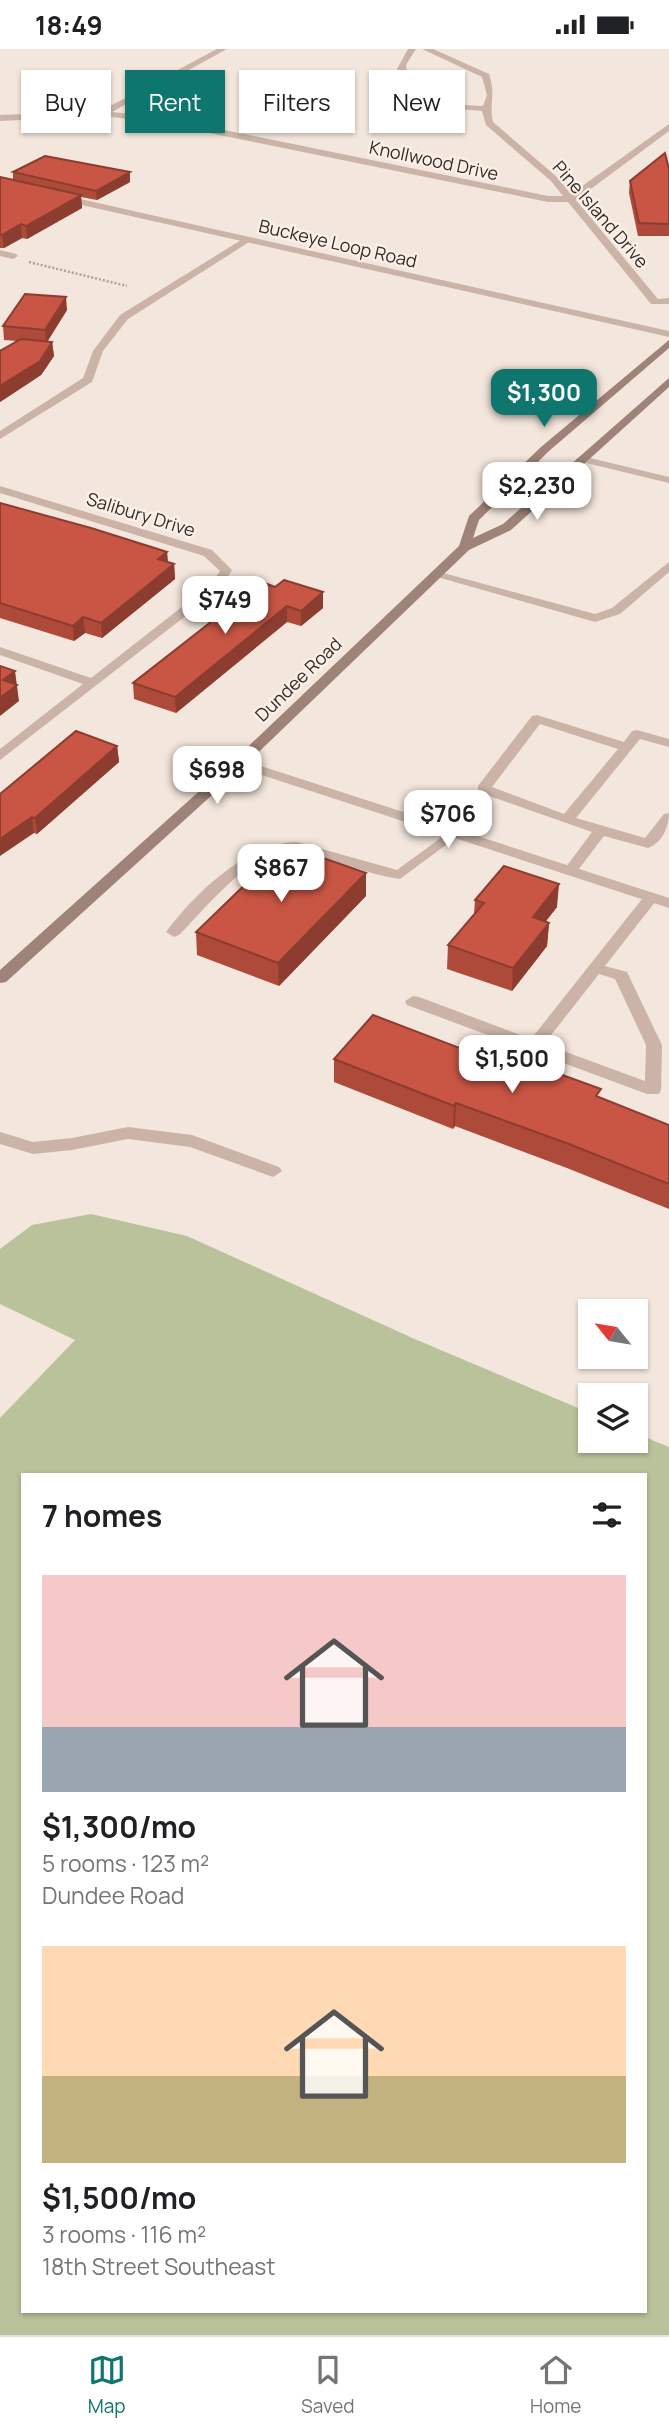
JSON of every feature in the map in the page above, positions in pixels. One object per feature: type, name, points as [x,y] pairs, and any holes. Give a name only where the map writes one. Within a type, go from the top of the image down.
[{"type":"main road","name":"Dundee Road","points":[[465,547],[473,519],[545,449],[669,343]]},
{"type":"main road","name":"Dundee Road","points":[[0,978],[239,763],[465,547],[507,527],[669,381]]},
{"type":"street","points":[[111,109],[223,49]]},
{"type":"street","points":[[412,49],[401,68],[401,76],[406,82],[461,107],[486,109],[491,95],[486,76],[426,49]]},
{"type":"street","name":"Pine Island Drive","points":[[486,109],[489,123],[554,179],[655,302],[669,301]]},
{"type":"street","name":"Knollwood Drive","points":[[111,114],[190,125],[532,197],[571,199]]},
{"type":"street","name":"Knollwood Drive","points":[[0,118],[21,117]]},
{"type":"street","points":[[571,199],[669,127]]},
{"type":"street","name":"Buckeye Loop Road","points":[[51,195],[669,334]]},
{"type":"street","points":[[0,436],[88,380],[98,351],[124,317],[249,239]]},
{"type":"street","points":[[0,253],[13,256]]},
{"type":"street","points":[[582,459],[669,480]]},
{"type":"street","name":"Salibury Drive","points":[[0,489],[208,553],[226,570],[215,586],[0,757]]},
{"type":"street","points":[[436,575],[595,618],[616,611],[669,566]]},
{"type":"street","points":[[0,651],[93,683]]},
{"type":"street","points":[[627,747],[537,719],[483,789],[567,820],[648,844],[669,817]]},
{"type":"street","points":[[567,820],[637,734],[669,743]]},
{"type":"street","points":[[239,763],[669,902]]},
{"type":"street","points":[[570,871],[600,831]]},
{"type":"street","points":[[174,932],[237,869],[267,850],[294,845],[377,872],[400,875],[453,833]]},
{"type":"street","points":[[534,1046],[651,897]]},
{"type":"street","points":[[413,1001],[653,1090],[654,1045],[621,976],[596,968]]},
{"type":"street","points":[[0,1138],[33,1148],[72,1144],[128,1133],[192,1141],[273,1171]]},
{"type":"path","points":[[27,261],[127,286]]},
{"type":"green space","points":[[91,1214],[187,1236],[417,1340],[578,1408],[578,1453],[648,1453],[648,1438],[669,1447],[669,2335],[0,2335],[0,1418],[75,1340],[0,1304],[0,1249],[32,1225]]},
{"type":"building","points":[[665,153],[669,169],[669,224],[639,223],[630,181]]},
{"type":"building","points":[[45,156],[130,172],[96,191],[13,172]]},
{"type":"building","points":[[0,177],[81,195],[26,226],[21,224],[0,235]]},
{"type":"building","points":[[25,294],[66,297],[45,330],[3,326]]},
{"type":"building","points":[[21,339],[52,342],[40,361],[0,386],[0,351]]},
{"type":"building","points":[[0,503],[167,552],[158,559],[174,564],[101,623],[83,617],[73,626],[0,603]]},
{"type":"building","points":[[284,580],[323,592],[301,611],[287,606],[175,697],[133,683],[262,582],[275,587]]},
{"type":"building","points":[[0,666],[15,671],[3,680],[17,685],[0,698]]},
{"type":"building","points":[[76,731],[117,746],[35,818],[32,817],[0,839],[0,794]]},
{"type":"building","points":[[286,845],[366,873],[278,963],[196,932]]},
{"type":"building","points":[[504,866],[559,884],[533,917],[549,923],[513,968],[448,945],[484,903],[475,900]]},
{"type":"building","points":[[373,1015],[525,1073],[532,1064],[601,1089],[596,1096],[669,1125],[669,1184],[569,1144],[456,1103],[454,1106],[334,1059]]}]
